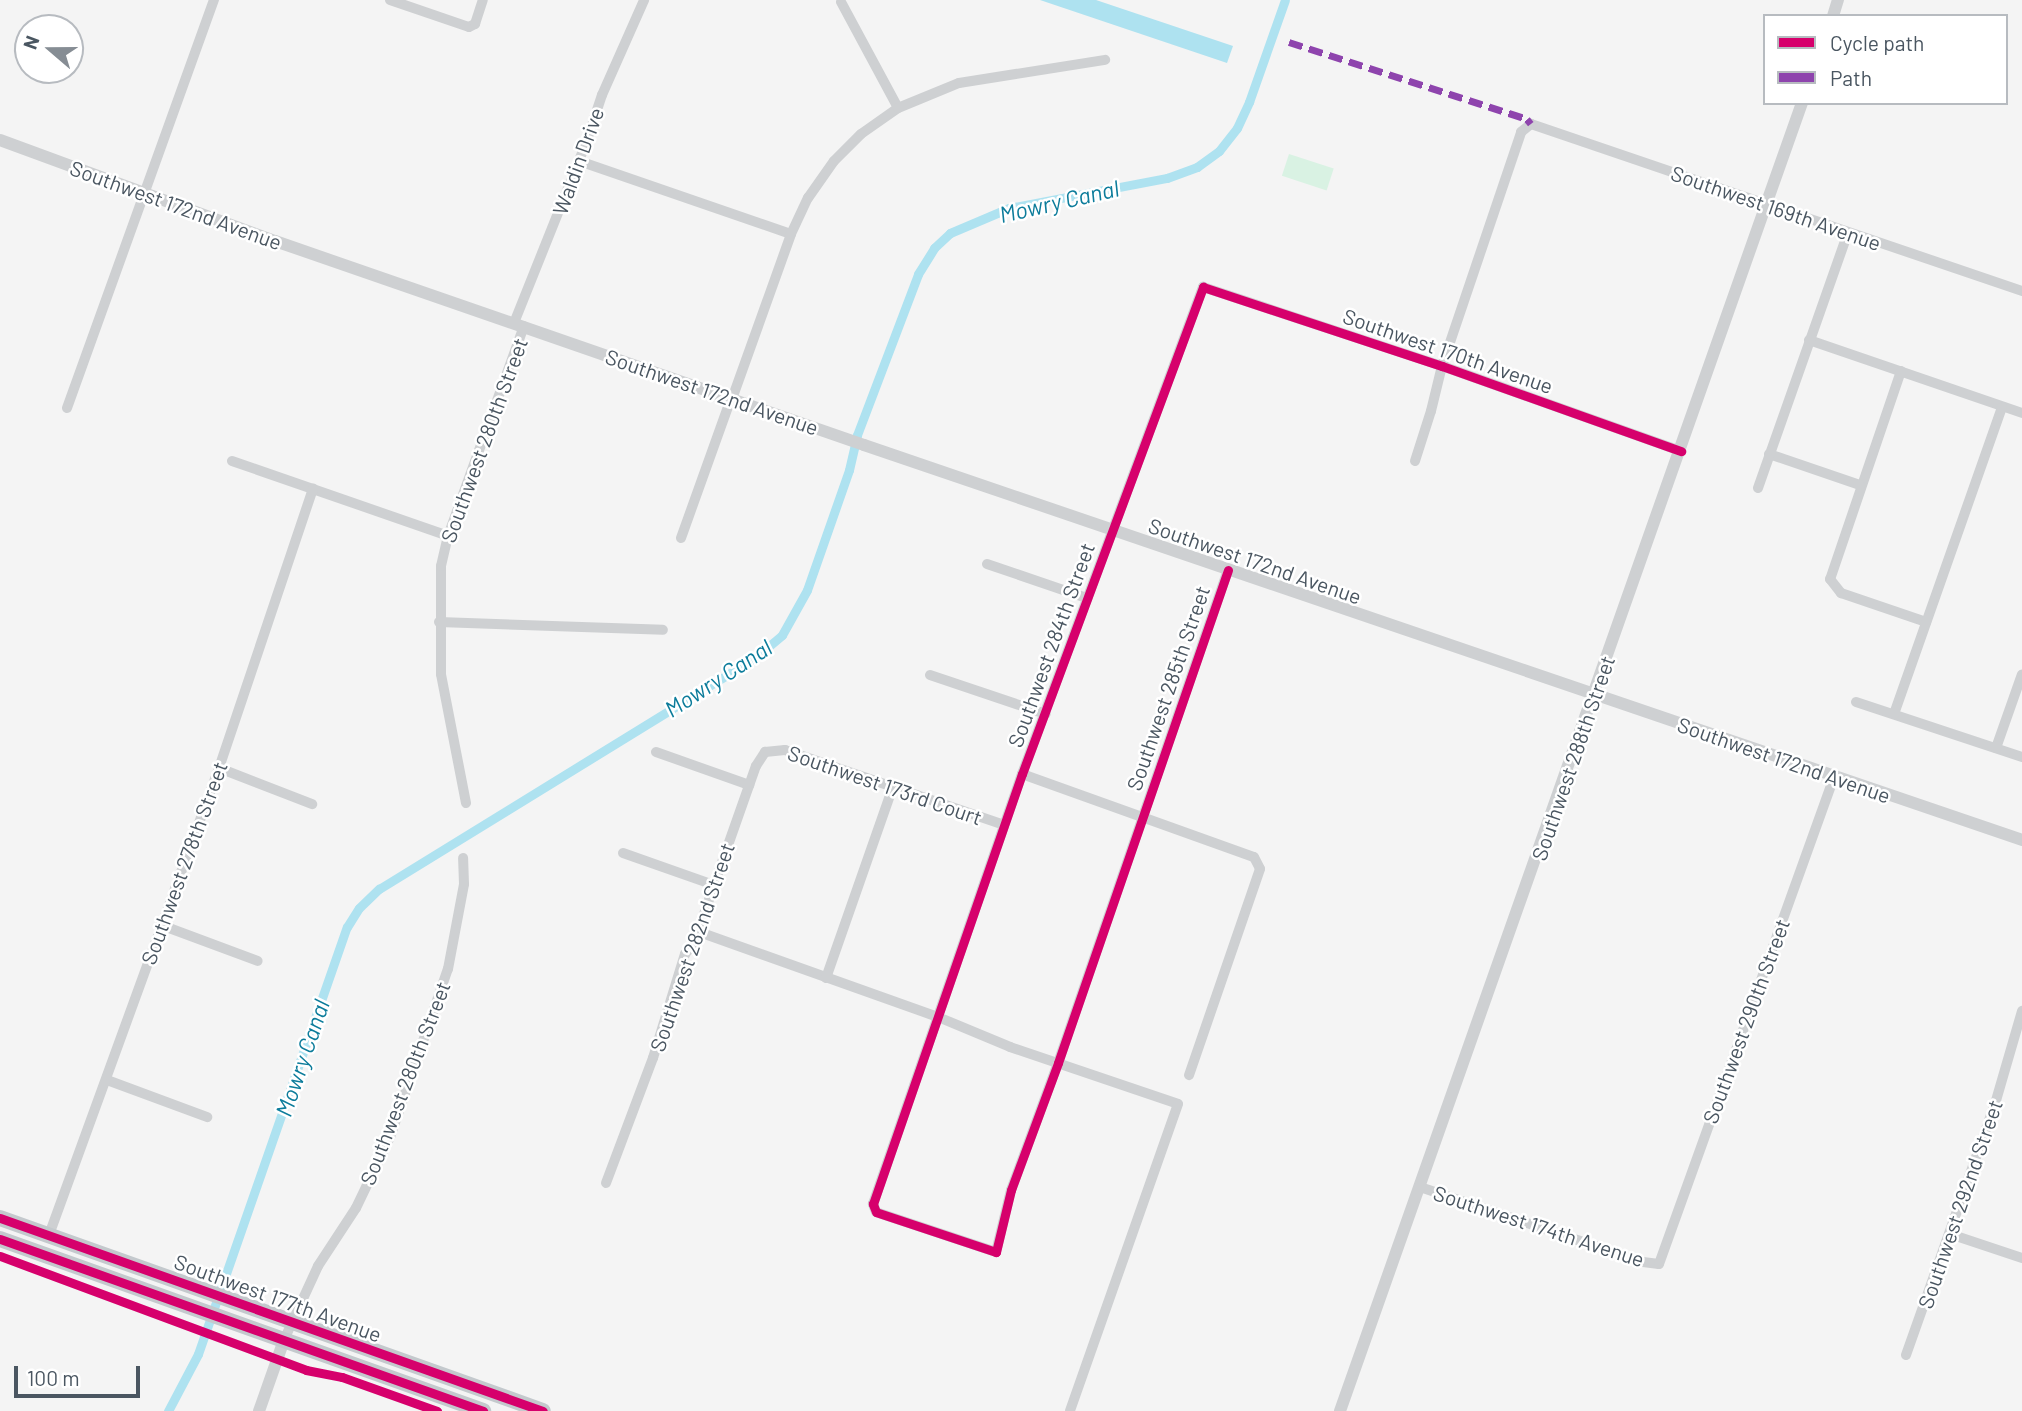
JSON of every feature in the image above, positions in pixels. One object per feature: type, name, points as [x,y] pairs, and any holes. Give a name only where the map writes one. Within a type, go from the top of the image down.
[{"type":"highway","name":"Southwest 177th Avenue","points":[[0,1218],[543,1411]]},
{"type":"highway","points":[[4,1241],[49,1235]]},
{"type":"highway","name":"Southwest 177th Avenue","points":[[4,1241],[483,1411]]},
{"type":"street","points":[[67,408],[214,0]]},
{"type":"street","points":[[390,0],[469,27],[475,24],[483,0]]},
{"type":"street","name":"Waldin Drive","points":[[519,324],[602,95],[644,0]]},
{"type":"street","points":[[841,2],[898,108]]},
{"type":"street","points":[[681,538],[791,234],[808,198],[834,160],[861,134],[898,108],[959,83],[1105,60]]},
{"type":"street","name":"Southwest 288th Street","points":[[1340,1411],[1595,696],[1801,105]]},
{"type":"street","name":"Southwest 169th Avenue","points":[[1442,366],[1521,132],[1531,124],[2022,291]]},
{"type":"street","name":"Southwest 172nd Avenue","points":[[0,140],[864,445],[2022,840]]},
{"type":"street","points":[[579,161],[791,234]]},
{"type":"street","points":[[1758,488],[1847,232]]},
{"type":"street","name":"Southwest 170th Avenue","points":[[1203,287],[1442,366],[1681,451]]},
{"type":"street","name":"Southwest 284th Street","points":[[1058,1063],[1011,1190],[996,1252],[876,1212],[873,1204],[1022,774],[1203,287]]},
{"type":"street","name":"Southwest 280th Street","points":[[466,803],[441,674],[441,566],[448,536],[519,324]]},
{"type":"street","points":[[1809,340],[2022,413]]},
{"type":"street","points":[[1415,461],[1432,411],[1442,366]]},
{"type":"street","points":[[1900,371],[1831,568],[1831,583],[1840,593],[1926,622]]},
{"type":"street","points":[[1894,714],[2002,407]]},
{"type":"street","points":[[1769,454],[1860,485]]},
{"type":"street","points":[[232,461],[448,536]]},
{"type":"street","name":"Southwest 278th Street","points":[[49,1235],[219,768],[313,488]]},
{"type":"street","points":[[987,564],[1087,598]]},
{"type":"street","name":"Southwest 285th Street","points":[[1058,1063],[1227,570]]},
{"type":"street","points":[[439,622],[663,630]]},
{"type":"street","points":[[930,674],[1046,714]]},
{"type":"street","points":[[1996,748],[2022,674]]},
{"type":"street","points":[[1856,702],[2022,757]]},
{"type":"street","name":"Southwest 173rd Court","points":[[765,752],[785,750],[1004,825]]},
{"type":"street","points":[[656,752],[749,785]]},
{"type":"street","name":"Southwest 282nd Street","points":[[606,1183],[653,1058],[685,954],[702,933],[702,920],[713,885],[749,785],[765,752]]},
{"type":"street","points":[[219,768],[312,804]]},
{"type":"street","points":[[1022,774],[1254,857],[1260,870],[1189,1075]]},
{"type":"street","name":"Southwest 290th Street","points":[[1659,1264],[1834,777]]},
{"type":"street","points":[[826,978],[893,787]]},
{"type":"street","points":[[623,853],[713,885]]},
{"type":"street","name":"Southwest 280th Street","points":[[259,1411],[284,1340],[310,1282],[356,1208],[393,1128],[448,969],[464,884],[463,858]]},
{"type":"street","points":[[161,925],[258,961]]},
{"type":"street","points":[[702,933],[1178,1104],[1069,1411]]},
{"type":"street","name":"Southwest 292nd Street","points":[[1906,1355],[2011,1056],[2022,1011]]},
{"type":"street","points":[[107,1080],[207,1117]]},
{"type":"street","name":"Southwest 174th Avenue","points":[[1420,1187],[1633,1259],[1659,1264]]},
{"type":"street","points":[[1950,1234],[2022,1258]]},
{"type":"green space","points":[[1289,154],[1334,169],[1327,190],[1282,176]]},
{"type":"water","points":[[1040,0],[1096,0],[1233,46],[1227,63]]},
{"type":"waterway","name":"Mowry Canal","points":[[168,1411],[198,1354],[347,927],[359,908],[379,889],[756,657],[782,635],[807,590],[849,470],[857,435],[918,274],[934,248],[950,233],[1009,208],[1167,178],[1197,167],[1219,151],[1237,128],[1249,102],[1285,0]]},
{"type":"marked path","points":[[1289,42],[1527,119],[1531,124]]},
{"type":"cycle path","points":[[1228,570],[1058,1063],[1011,1190],[996,1252],[876,1212],[873,1204],[1022,774],[1203,287],[1442,366],[1681,451]]},
{"type":"cycle path","points":[[0,1218],[543,1411]]},
{"type":"cycle path","points":[[0,1239],[483,1411]]},
{"type":"cycle path","points":[[0,1256],[306,1370],[342,1377],[437,1411]]}]
